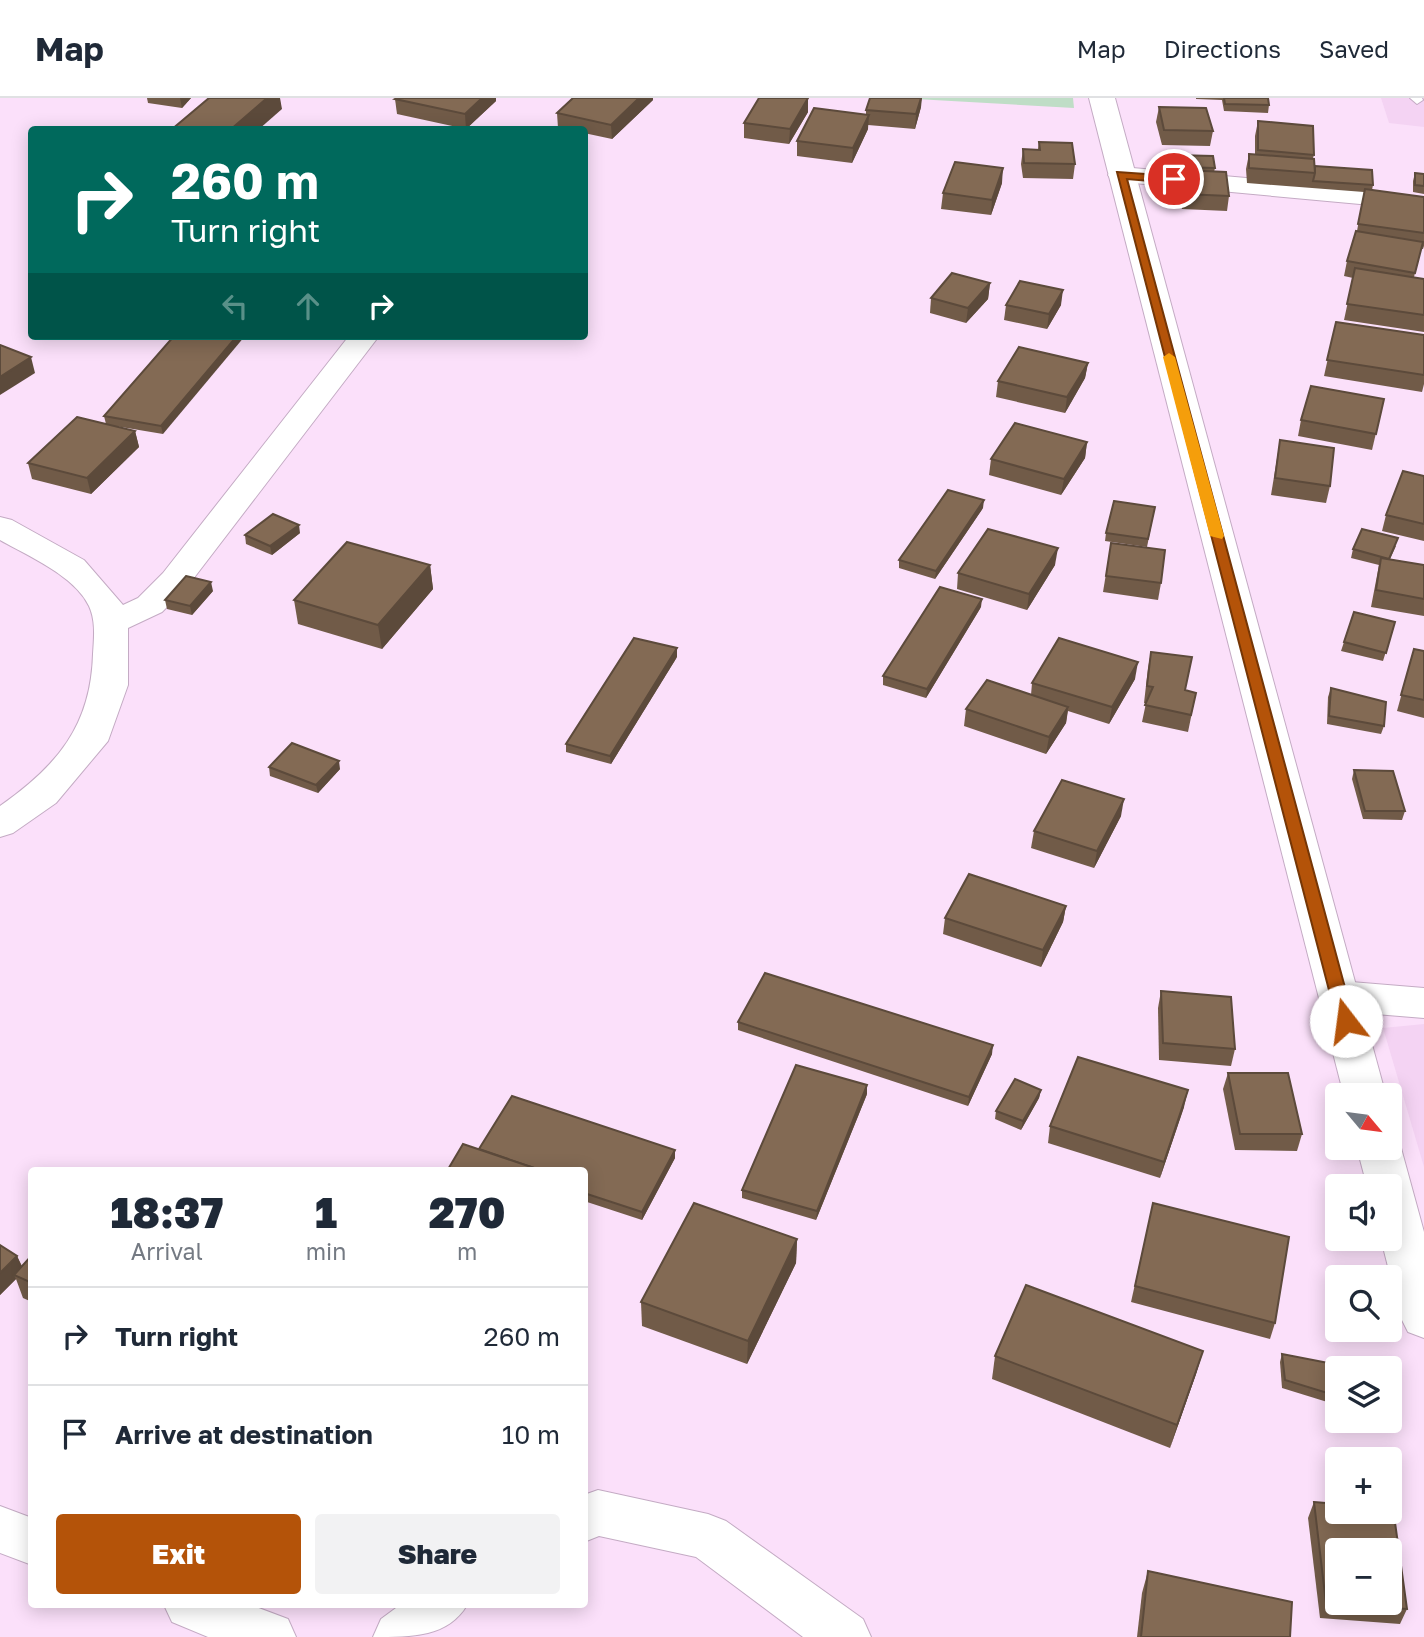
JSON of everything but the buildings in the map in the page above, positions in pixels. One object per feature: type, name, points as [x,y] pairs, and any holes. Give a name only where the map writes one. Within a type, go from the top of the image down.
[{"type":"main road","points":[[1102,98],[1362,1083]]},
{"type":"main road","points":[[1121,175],[1360,196]]},
{"type":"main road","points":[[111,623],[150,605],[175,580],[361,340]]},
{"type":"main road","points":[[0,527],[72,568],[105,602],[111,623],[110,685],[90,741],[43,794],[0,824]]},
{"type":"main road","points":[[1339,996],[1424,1003]]},
{"type":"main road","points":[[1402,1236],[1424,1318]]},
{"type":"main road","points":[[588,1517],[598,1513],[708,1538],[845,1637]]},
{"type":"main road","points":[[0,1530],[28,1540]]},
{"type":"main road","points":[[198,1608],[270,1637]]},
{"type":"main road","points":[[399,1637],[437,1608]]},
{"type":"shaded area","points":[[1381,98],[1424,98],[1424,127],[1389,123]]},
{"type":"shaded area","points":[[1424,1024],[1424,1167],[1402,1092],[1402,1083],[1399,1083],[1383,1028]]},
{"type":"green space","points":[[898,98],[1073,98],[1074,108]]},
{"type":"slow traffic","points":[[1169,357],[1217,536]]},
{"type":"route","points":[[1174,179],[1121,175],[1346,1021]]}]
